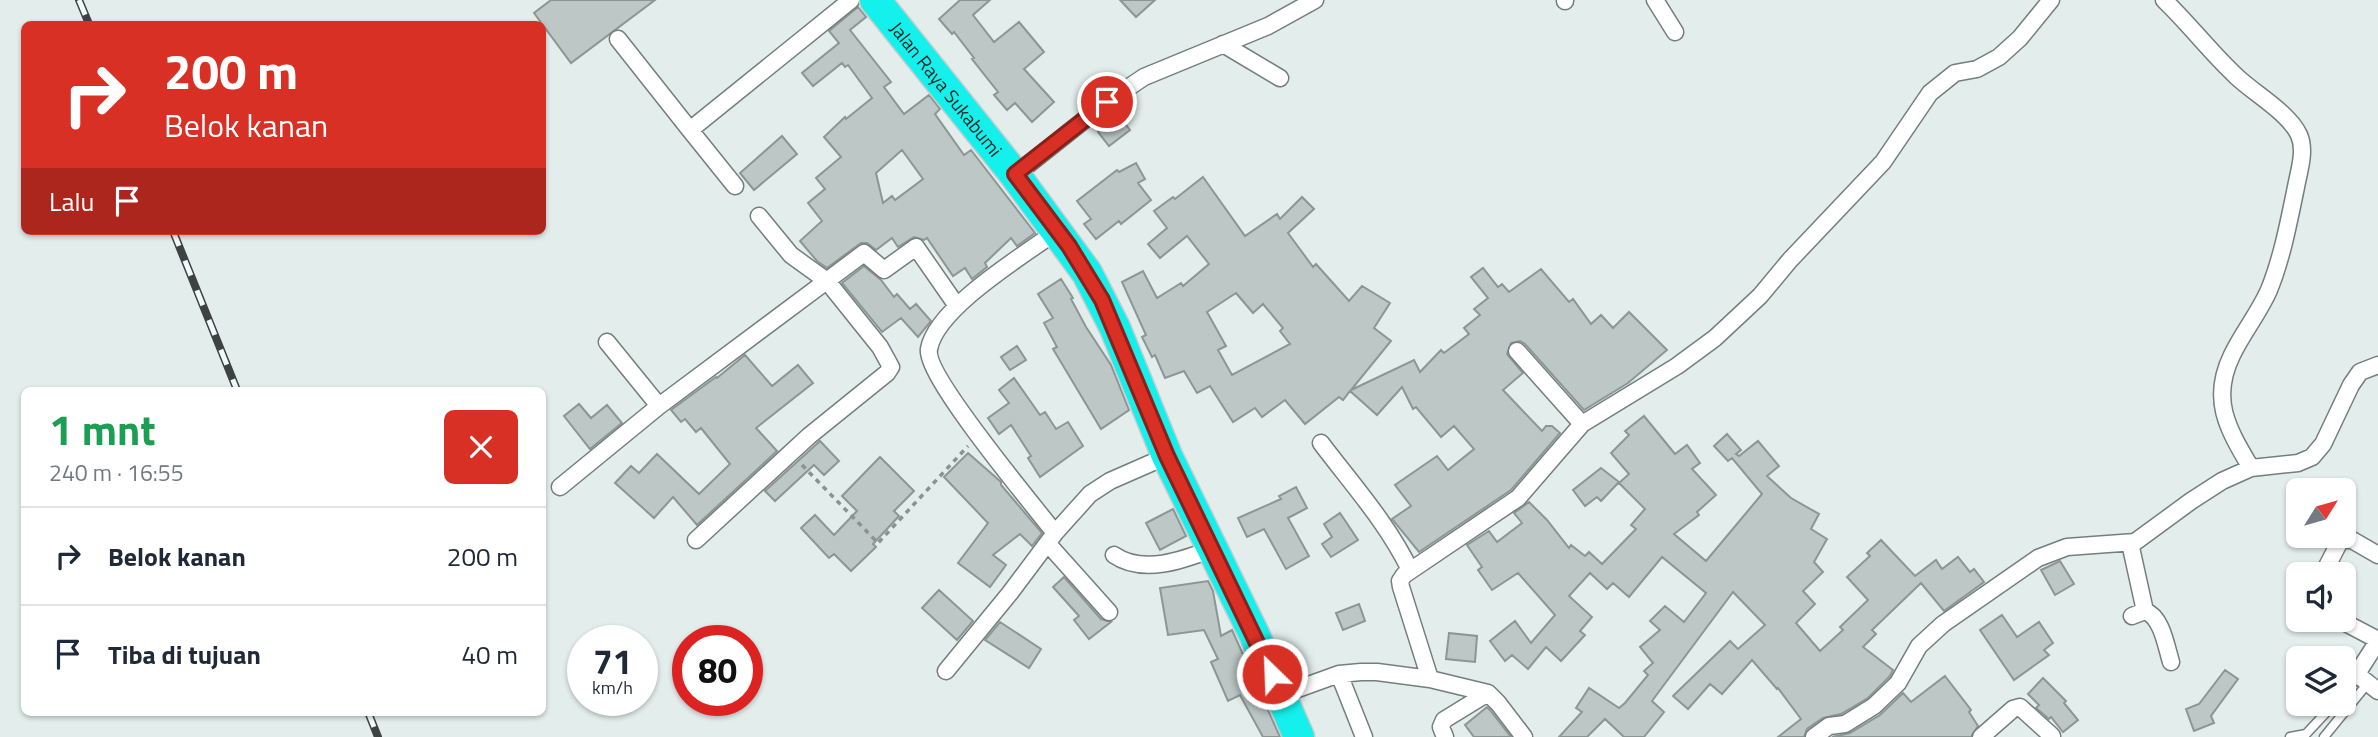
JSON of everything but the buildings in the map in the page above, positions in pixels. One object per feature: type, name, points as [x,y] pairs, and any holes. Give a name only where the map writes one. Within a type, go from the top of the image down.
[{"type":"highway","name":"Jalan Raya Sukabumi","points":[[875,0],[1015,174],[1087,273],[1102,300],[1167,456],[1300,737]]},
{"type":"street","points":[[690,130],[850,0]]},
{"type":"street","points":[[1015,174],[1144,76],[1268,26],[1315,0]]},
{"type":"street","points":[[1655,0],[1675,32]]},
{"type":"street","points":[[1430,679],[1401,587],[1400,581],[1410,570],[1485,523],[1518,498],[1582,424],[1677,366],[1715,338],[1760,296],[1790,260],[1883,162],[1930,93],[1955,73],[1977,69],[2000,57],[2020,38],[2051,0]]},
{"type":"street","points":[[2164,0],[2216,57],[2286,118],[2301,137],[2300,166],[2289,221],[2274,274],[2261,305],[2232,355],[2221,394],[2226,421],[2251,468]]},
{"type":"street","points":[[618,39],[735,186]]},
{"type":"street","points":[[1223,44],[1280,78]]},
{"type":"street","points":[[696,540],[790,453],[891,367],[880,347],[827,281],[792,254],[759,216]]},
{"type":"street","points":[[1057,231],[962,300],[937,330],[928,350],[932,365],[945,388],[1052,539],[1109,612]]},
{"type":"street","points":[[560,487],[659,406],[864,253],[884,270],[916,247],[957,306]]},
{"type":"street","points":[[607,342],[659,406]]},
{"type":"street","points":[[1517,351],[1582,424]]},
{"type":"street","points":[[1814,737],[1829,726],[1845,724],[1874,706],[1898,682],[1919,646],[1943,624],[2038,558],[2067,547],[2130,543],[2146,536],[2202,493],[2251,468],[2298,463],[2318,452],[2351,384],[2360,372],[2378,365]]},
{"type":"street","points":[[1321,443],[1381,521],[1402,552],[1410,570]]},
{"type":"street","points":[[946,671],[1052,539],[1100,486],[1167,456]]},
{"type":"street","points":[[2329,562],[2343,540],[2352,540],[2378,555]]},
{"type":"street","points":[[2130,543],[2138,613],[2155,618],[2171,662]]},
{"type":"street","points":[[1114,555],[1124,562],[1137,565],[1154,564],[1188,558],[1212,549]]},
{"type":"street","points":[[2356,629],[2378,641],[2360,669],[2368,683]]},
{"type":"street","points":[[1281,695],[1339,674],[1377,672],[1430,679],[1488,693],[1524,737]]},
{"type":"street","points":[[1339,674],[1364,737]]},
{"type":"street","points":[[1445,737],[1441,727],[1444,720],[1488,693]]},
{"type":"street","points":[[1981,737],[2012,709],[2020,707],[2052,736]]},
{"type":"lane","points":[[2324,737],[2368,683]]},
{"type":"lane","points":[[2290,737],[2306,734],[2323,716]]},
{"type":"path","points":[[790,453],[878,543],[979,434]]},
{"type":"railway","points":[[79,0],[88,21]]},
{"type":"railway","points":[[175,235],[236,387]]},
{"type":"railway","points":[[370,716],[378,737]]},
{"type":"route","points":[[1107,102],[1015,174],[1069,246],[1102,300],[1167,456],[1272,674]]}]
